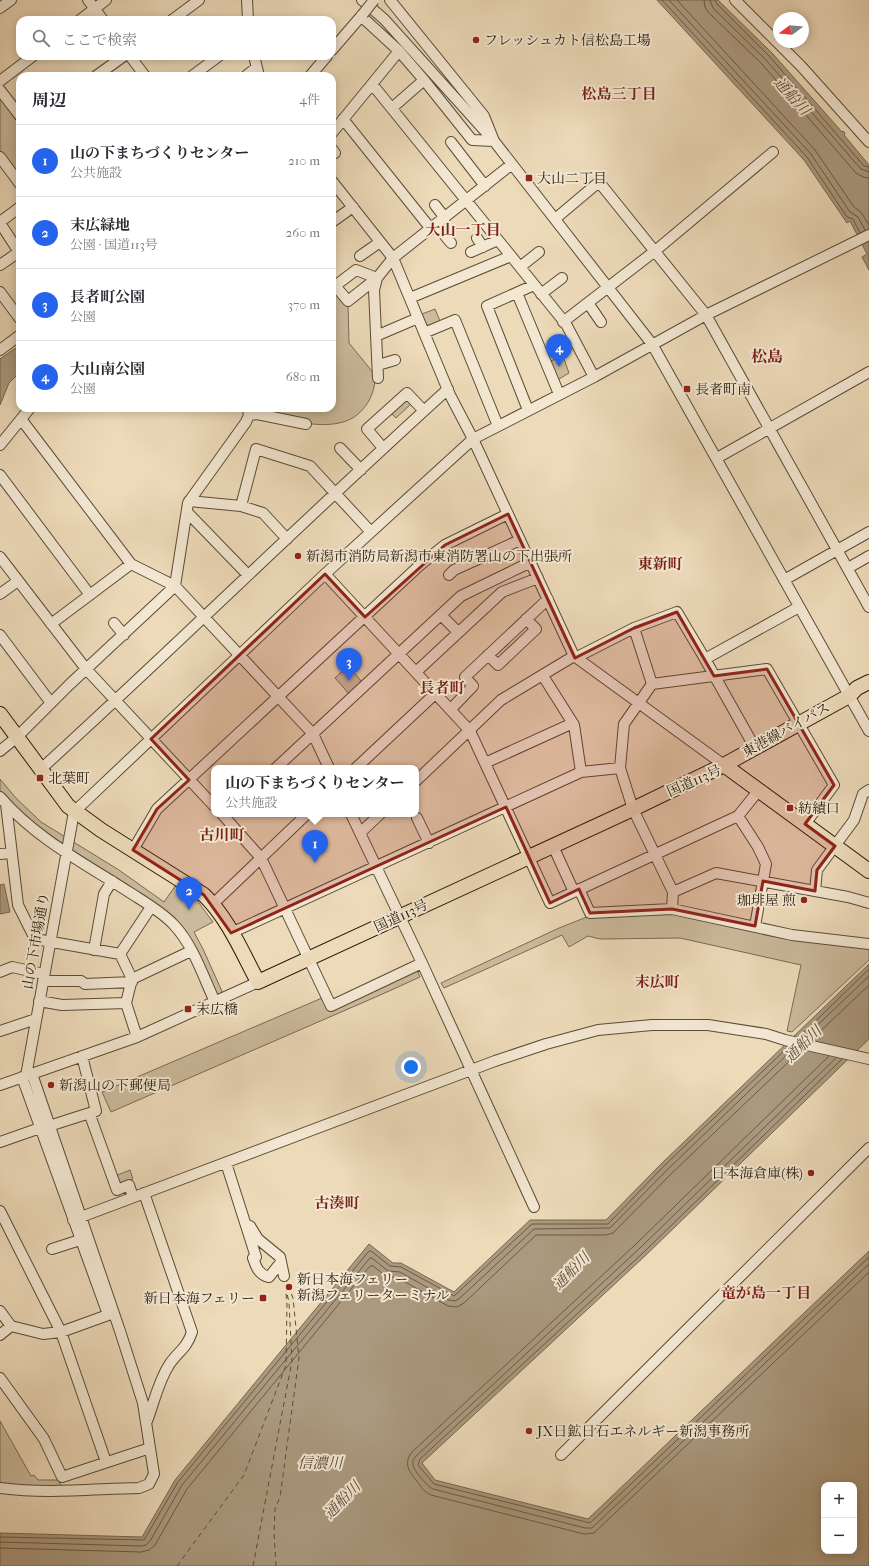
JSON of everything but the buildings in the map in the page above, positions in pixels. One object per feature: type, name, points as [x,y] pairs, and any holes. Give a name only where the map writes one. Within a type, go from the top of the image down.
[{"type":"highway","name":"東港線バイパス","points":[[849,696],[857,688],[869,682]]},
{"type":"highway","name":"東港線バイパス","points":[[724,765],[849,696],[869,691]]},
{"type":"highway","points":[[0,714],[74,812],[204,896],[213,904],[258,982]]},
{"type":"highway","name":"国道113号","points":[[258,982],[633,809],[724,765],[869,871]]},
{"type":"street","points":[[0,8],[10,0]]},
{"type":"street","points":[[88,0],[100,16]]},
{"type":"street","points":[[85,16],[106,0]]},
{"type":"street","points":[[178,16],[200,0]]},
{"type":"street","points":[[247,0],[248,16]]},
{"type":"street","points":[[362,0],[384,19],[494,141],[652,344],[869,731]]},
{"type":"street","points":[[336,45],[374,0]]},
{"type":"street","points":[[390,0],[484,116],[494,141]]},
{"type":"street","points":[[735,0],[797,62],[869,142]]},
{"type":"street","points":[[362,15],[399,51],[472,140],[494,141]]},
{"type":"street","points":[[336,128],[399,51]]},
{"type":"street","points":[[0,81],[27,60]]},
{"type":"street","points":[[102,72],[118,60]]},
{"type":"street","points":[[133,60],[142,72]]},
{"type":"street","points":[[197,72],[214,60]]},
{"type":"street","points":[[255,60],[258,72]]},
{"type":"street","points":[[313,72],[324,60]]},
{"type":"street","points":[[392,108],[424,80]]},
{"type":"street","points":[[372,84],[563,322],[594,377]]},
{"type":"street","points":[[0,90],[16,111]]},
{"type":"street","points":[[343,119],[433,227],[451,243]]},
{"type":"street","points":[[451,142],[484,186]]},
{"type":"street","points":[[563,322],[655,251],[773,152]]},
{"type":"street","points":[[0,157],[16,179]]},
{"type":"street","points":[[336,286],[348,300],[377,278],[393,258],[512,164]]},
{"type":"street","points":[[555,219],[599,182],[655,251],[706,315],[837,549],[866,594],[869,607]]},
{"type":"street","points":[[336,186],[393,258],[448,389],[575,656],[724,765]]},
{"type":"street","points":[[435,205],[445,218]]},
{"type":"street","points":[[336,219],[353,207]]},
{"type":"street","points":[[16,210],[0,222],[16,248]]},
{"type":"street","points":[[74,812],[325,574],[473,439],[594,377],[706,315],[869,235]]},
{"type":"street","points":[[477,238],[483,247]]},
{"type":"street","points":[[472,252],[498,240]]},
{"type":"street","points":[[360,256],[380,242]]},
{"type":"street","points":[[520,267],[539,252]]},
{"type":"street","points":[[0,265],[16,255]]},
{"type":"street","points":[[410,298],[511,256]]},
{"type":"street","points":[[336,283],[356,270],[377,278]]},
{"type":"street","points":[[377,278],[374,290],[378,378]]},
{"type":"street","points":[[541,294],[562,278]]},
{"type":"street","points":[[528,410],[487,306],[534,285]]},
{"type":"street","points":[[0,292],[16,314]]},
{"type":"street","points":[[517,293],[559,394]]},
{"type":"street","points":[[588,303],[601,322]]},
{"type":"street","points":[[376,336],[418,318]]},
{"type":"street","points":[[424,332],[455,320],[498,426]]},
{"type":"street","points":[[0,350],[16,338]]},
{"type":"street","points":[[378,365],[395,360]]},
{"type":"street","points":[[716,458],[869,372]]},
{"type":"street","points":[[41,769],[383,448],[448,389]]},
{"type":"street","points":[[383,448],[367,429],[407,393],[424,411]]},
{"type":"street","points":[[0,445],[27,412]]},
{"type":"street","points":[[0,751],[17,737],[86,669],[175,586],[189,501],[246,422],[249,412]]},
{"type":"street","points":[[252,412],[306,424]]},
{"type":"street","points":[[21,419],[131,564],[175,586],[313,734],[328,765]]},
{"type":"street","points":[[340,448],[360,470]]},
{"type":"street","points":[[241,506],[256,449],[310,466],[371,532]]},
{"type":"street","points":[[0,475],[90,595]]},
{"type":"street","points":[[189,501],[241,506],[263,513],[287,539]]},
{"type":"street","points":[[187,512],[248,575]]},
{"type":"street","points":[[133,850],[157,809],[420,565],[444,545],[508,514]]},
{"type":"street","points":[[784,580],[869,532]]},
{"type":"street","points":[[449,575],[454,570],[520,540]]},
{"type":"street","points":[[848,568],[869,556]]},
{"type":"street","points":[[0,557],[86,669],[211,803]]},
{"type":"street","points":[[279,765],[461,596],[531,562]]},
{"type":"street","points":[[51,624],[131,564]]},
{"type":"street","points":[[325,574],[470,731],[550,903],[738,816],[759,790]]},
{"type":"street","points":[[416,672],[502,592],[538,578]]},
{"type":"street","points":[[0,594],[18,581]]},
{"type":"street","points":[[451,709],[473,686],[465,677],[548,599]]},
{"type":"street","points":[[705,659],[799,607]]},
{"type":"street","points":[[419,778],[501,700],[575,656],[634,628],[677,612],[755,748]]},
{"type":"street","points":[[441,615],[458,632]]},
{"type":"street","points":[[488,655],[498,665],[536,629],[526,619]]},
{"type":"street","points":[[114,623],[124,635]]},
{"type":"street","points":[[634,628],[652,684]]},
{"type":"street","points":[[0,635],[51,703]]},
{"type":"street","points":[[672,909],[673,892],[633,809],[620,768],[624,724],[652,684],[767,668],[834,785],[805,824]]},
{"type":"street","points":[[543,676],[574,725],[581,772]]},
{"type":"street","points":[[849,696],[849,688],[869,676]]},
{"type":"street","points":[[359,765],[436,693]]},
{"type":"street","points":[[485,763],[573,723]]},
{"type":"street","points":[[231,933],[581,772],[620,768]]},
{"type":"street","points":[[815,891],[817,870],[854,820],[863,794],[869,790]]},
{"type":"street","points":[[3,801],[12,853],[18,905],[35,939],[120,954]]},
{"type":"street","points":[[3,801],[35,830],[66,853],[112,881],[151,907],[173,924],[184,937],[215,1002]]},
{"type":"street","name":"山の下市場通り","points":[[26,1076],[74,812]]},
{"type":"street","points":[[738,816],[758,847],[766,864],[755,926]]},
{"type":"street","points":[[226,817],[261,858],[331,1006],[422,963]]},
{"type":"street","points":[[213,904],[304,817]]},
{"type":"street","points":[[352,817],[422,963],[534,1207]]},
{"type":"street","points":[[360,833],[377,817]]},
{"type":"street","points":[[417,818],[429,842]]},
{"type":"street","points":[[553,846],[590,913],[672,909],[792,935],[869,944]]},
{"type":"street","points":[[0,854],[12,853]]},
{"type":"street","points":[[673,892],[716,873],[848,897],[869,904]]},
{"type":"street","points":[[94,950],[104,894],[112,881]]},
{"type":"street","points":[[120,954],[151,907]]},
{"type":"street","points":[[0,972],[12,967],[44,978],[81,981],[85,984],[132,981],[191,951]]},
{"type":"street","points":[[120,954],[132,981],[126,1003],[137,1037]]},
{"type":"street","points":[[0,1085],[137,1037],[258,982]]},
{"type":"street","points":[[39,1002],[62,1005],[126,1003]]},
{"type":"street","points":[[0,1031],[36,1019]]},
{"type":"street","points":[[77,1218],[546,1044],[598,1030],[652,1025],[708,1025],[766,1034],[785,1040],[869,1059]]},
{"type":"street","points":[[0,1142],[96,1111],[82,1056]]},
{"type":"street","points":[[0,1488],[18,1490],[70,1491],[139,1488],[149,1484],[154,1474],[141,1395],[26,1076]]},
{"type":"street","points":[[91,1118],[117,1190],[129,1186],[133,1197]]},
{"type":"street","points":[[561,1455],[869,1148]]},
{"type":"street","points":[[226,1163],[256,1257],[253,1258],[257,1269],[269,1277],[281,1262]]},
{"type":"street","points":[[144,1193],[192,1332],[188,1343],[169,1365],[157,1390],[146,1423]]},
{"type":"street","points":[[0,1211],[61,1332],[106,1462]]},
{"type":"street","points":[[244,1216],[258,1239],[280,1258],[284,1276]]},
{"type":"street","points":[[77,1218],[80,1240],[108,1315],[150,1445]]},
{"type":"street","points":[[52,1249],[80,1240]]},
{"type":"street","points":[[0,1311],[11,1326],[43,1334],[61,1332],[108,1315]]},
{"type":"street","points":[[0,1335],[11,1326]]},
{"type":"street","points":[[0,1378],[44,1439],[62,1477],[150,1445]]},
{"type":"highlighted area","points":[[508,514],[575,658],[634,628],[677,612],[714,676],[767,669],[834,785],[805,824],[835,846],[817,870],[815,891],[763,881],[755,926],[672,909],[590,913],[579,889],[550,903],[506,807],[231,933],[204,895],[133,850],[157,809],[189,780],[151,739],[325,574],[365,617],[445,545]]},
{"type":"shaded area","points":[[0,98],[16,120],[16,174],[0,153]]},
{"type":"shaded area","points":[[336,292],[348,304],[349,343],[375,375],[375,383],[370,398],[361,412],[347,421],[339,423],[321,425],[278,418],[260,412],[336,412]]},
{"type":"shaded area","points":[[435,309],[440,321],[429,326],[426,324],[422,314]]},
{"type":"shaded area","points":[[563,356],[569,373],[556,381],[548,362]]},
{"type":"shaded area","points":[[407,399],[411,404],[396,418],[390,412]]},
{"type":"shaded area","points":[[348,666],[363,683],[350,695],[335,678]]},
{"type":"shaded area","points":[[0,779],[15,797],[41,822],[119,870],[164,902],[176,885],[196,899],[213,922],[194,932],[225,998],[215,1002],[173,924],[66,853],[0,797]]},
{"type":"shaded area","points":[[674,911],[869,948],[869,960],[792,1032],[787,1031],[801,965],[680,938],[600,939],[588,936],[569,947],[562,935],[444,988],[441,983],[559,928],[592,915]]},
{"type":"shaded area","points":[[416,968],[420,977],[111,1112],[102,1092],[322,998],[327,1009]]},
{"type":"shaded area","points":[[130,1170],[133,1179],[121,1184],[117,1183],[115,1176]]},
{"type":"shaded area","points":[[0,1421],[31,1476],[34,1475],[38,1480],[58,1480],[62,1487],[0,1484]]},
{"type":"water","name":"通船川","points":[[657,0],[718,0],[773,54],[842,132],[843,131],[845,133],[844,135],[869,165],[869,270],[862,257],[867,254],[850,221],[847,223],[804,160]]},
{"type":"water","points":[[16,348],[16,376],[9,383],[0,405],[0,359]]},
{"type":"water","points":[[4,884],[10,912],[0,914],[0,885]]},
{"type":"water","name":"信濃川","points":[[869,964],[869,1039],[646,1255],[422,1463],[435,1480],[588,1519],[869,1251],[869,1566],[0,1566],[0,1533],[142,1537],[175,1480],[369,1244],[393,1263],[401,1263],[454,1292],[530,1220],[606,1220],[661,1164]]},
{"type":"ferry route","points":[[276,1566],[274,1533],[275,1509],[280,1497],[299,1358],[293,1298],[286,1280]]},
{"type":"ferry route","points":[[177,1566],[244,1475],[286,1365],[287,1305],[285,1281]]},
{"type":"ferry route","points":[[253,1566],[292,1361],[289,1303],[285,1283]]},
{"type":"place","name":"フレッシュカト信松島工場","points":[[476,40]]},
{"type":"place","name":"大山二丁目","points":[[529,178]]},
{"type":"place","name":"大山南公園","points":[[559,367]]},
{"type":"place","name":"長者町南","points":[[687,389]]},
{"type":"place","name":"新潟市消防局新潟市東消防署山の下出張所","points":[[298,556]]},
{"type":"place","name":"長者町公園","points":[[349,681]]},
{"type":"place","name":"北葉町","points":[[40,778]]},
{"type":"place","name":"紡績口","points":[[790,808]]},
{"type":"place","name":"山の下まちづくりセンター","points":[[315,863]]},
{"type":"place","name":"珈琲屋 煎","points":[[804,900]]},
{"type":"place","name":"末広緑地","points":[[189,910]]},
{"type":"place","name":"末広橋","points":[[188,1009]]},
{"type":"place","name":"新潟山の下郵便局","points":[[51,1085]]},
{"type":"place","name":"日本海倉庫(株)","points":[[811,1173]]},
{"type":"place","name":"新日本海フェリー 新潟フェリーターミナル","points":[[289,1287]]},
{"type":"place","name":"新日本海フェリー","points":[[263,1298]]},
{"type":"place","name":"JX日鉱日石エネルギー新潟事務所","points":[[529,1431]]},
{"type":"district","name":"松島三丁目","points":[[619,94]]},
{"type":"district","name":"大山一丁目","points":[[463,230]]},
{"type":"district","name":"松島","points":[[767,356]]},
{"type":"district","name":"東新町","points":[[660,564]]},
{"type":"district","name":"長者町","points":[[442,688]]},
{"type":"district","name":"古川町","points":[[222,835]]},
{"type":"district","name":"末広町","points":[[657,982]]},
{"type":"district","name":"古湊町","points":[[337,1203]]},
{"type":"district","name":"竜が島一丁目","points":[[766,1293]]}]
